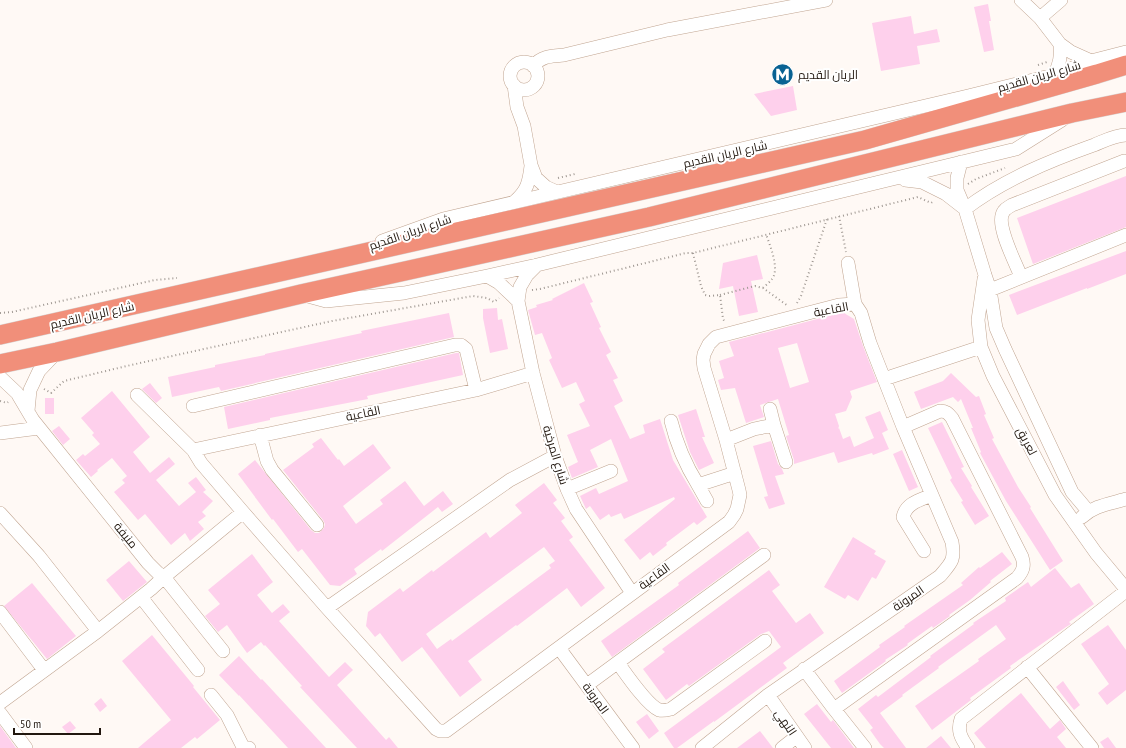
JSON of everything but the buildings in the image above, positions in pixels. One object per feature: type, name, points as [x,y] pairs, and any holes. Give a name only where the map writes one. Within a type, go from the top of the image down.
[{"type":"highway","name":"شارع الريان القديم","points":[[0,335],[865,140],[1126,65]]},
{"type":"highway","points":[[0,364],[57,352],[300,294],[649,217],[1072,113],[1126,102]]},
{"type":"street","points":[[536,69],[564,55],[667,30],[826,0]]},
{"type":"street","points":[[1021,0],[1040,18],[1060,44],[1071,52],[1091,61]]},
{"type":"street","points":[[1040,18],[1061,0]]},
{"type":"street","points":[[1054,75],[1059,66],[1061,56],[1060,44]]},
{"type":"street","name":"شارع الريان القديم","points":[[325,262],[443,219],[1054,75],[1091,61],[1126,52]]},
{"type":"street","points":[[514,86],[527,90],[534,86],[538,78],[536,69],[525,62],[520,63],[513,68],[510,77],[514,86],[517,107],[520,114],[531,165],[536,178],[541,184],[557,192]]},
{"type":"street","points":[[520,114],[527,90]]},
{"type":"street","points":[[300,294],[326,301],[404,293],[537,265],[1016,149],[1072,113]]},
{"type":"street","points":[[965,209],[984,195],[1060,158],[1126,135]]},
{"type":"street","points":[[1021,277],[1006,241],[1002,227],[1004,210],[1012,205],[1124,161]]},
{"type":"street","name":"لعريق","points":[[961,162],[952,192],[965,209],[990,290],[996,328],[1072,492],[1088,511]]},
{"type":"street","points":[[514,202],[527,187],[530,180],[531,165]]},
{"type":"street","points":[[896,179],[922,182],[952,192]]},
{"type":"street","points":[[990,290],[1126,235]]},
{"type":"street","name":"المرونة","points":[[702,748],[768,695],[940,576],[947,568],[954,555],[952,542],[903,427],[870,343],[861,312],[856,304],[848,263]]},
{"type":"street","points":[[487,276],[516,293],[527,275],[537,265]]},
{"type":"street","name":"لعريق","points":[[985,274],[978,320],[981,347],[992,376],[1055,495],[1096,553],[1126,590]]},
{"type":"street","name":"شارع المرخية","points":[[516,293],[533,373],[555,456],[567,490],[576,509],[632,592]]},
{"type":"street","name":"القاعية","points":[[137,395],[193,450],[201,463],[243,512],[436,729],[446,731],[632,592],[729,522],[734,515],[740,495],[704,364],[704,354],[708,344],[716,337],[748,328],[839,305],[856,304]]},
{"type":"street","points":[[193,406],[454,345],[461,345],[466,349],[476,390]]},
{"type":"street","points":[[884,378],[981,347]]},
{"type":"street","points":[[28,411],[30,390],[39,371],[57,352]]},
{"type":"street","name":"القاعية","points":[[193,450],[476,390],[533,373]]},
{"type":"street","name":"منيفة","points":[[0,377],[17,393],[39,428],[148,563],[164,577],[223,651]]},
{"type":"street","points":[[770,409],[786,462]]},
{"type":"street","points":[[834,709],[1017,578],[1024,567],[1022,556],[952,418],[948,413],[940,411],[903,427]]},
{"type":"street","points":[[671,421],[683,460],[708,501]]},
{"type":"street","points":[[726,440],[774,425]]},
{"type":"street","points":[[0,433],[39,428]]},
{"type":"street","points":[[260,435],[267,461],[272,470],[317,525]]},
{"type":"street","points":[[327,608],[510,480],[555,456]]},
{"type":"street","points":[[567,490],[611,471]]},
{"type":"street","points":[[698,485],[735,474]]},
{"type":"street","points":[[924,551],[903,517],[904,511],[911,504],[932,495]]},
{"type":"street","points":[[1075,524],[1088,511],[1099,506],[1126,499]]},
{"type":"street","points":[[0,703],[98,631],[243,512]]},
{"type":"street","points":[[0,513],[39,556],[98,631]]},
{"type":"street","points":[[588,685],[764,554]]},
{"type":"street","points":[[968,748],[960,738],[959,726],[961,719],[1126,590]]},
{"type":"street","points":[[141,597],[198,670]]},
{"type":"street","points":[[0,612],[44,670]]},
{"type":"street","points":[[618,663],[649,702],[657,709],[666,710],[671,709],[765,641]]},
{"type":"street","name":"المرونة","points":[[559,648],[588,685],[633,748]]},
{"type":"street","points":[[1027,667],[1092,748]]},
{"type":"street","points":[[804,669],[865,748]]},
{"type":"street","points":[[211,695],[228,715],[242,748]]},
{"type":"street","name":"النهي","points":[[768,695],[805,748]]},
{"type":"street","points":[[0,713],[26,748]]},
{"type":"street","points":[[782,748],[796,737]]},
{"type":"path","points":[[30,390],[46,389],[51,393],[64,381],[332,321],[472,296],[487,298],[494,302],[516,293],[534,290],[686,253],[693,253],[918,197],[932,203],[976,179],[1012,166]]},
{"type":"path","points":[[839,216],[848,263]]},
{"type":"path","points":[[794,306],[802,296],[828,219]]},
{"type":"path","points":[[763,288],[773,278],[775,272],[775,266],[766,234]]},
{"type":"path","points":[[693,253],[701,286],[705,295],[720,295],[755,286],[763,288],[790,308],[783,309]]},
{"type":"path","points":[[720,295],[723,319],[724,322],[728,322]]},
{"type":"path","points":[[0,401],[7,403],[17,393]]},
{"type":"place","name":"الريان القديم","points":[[782,74]]}]
